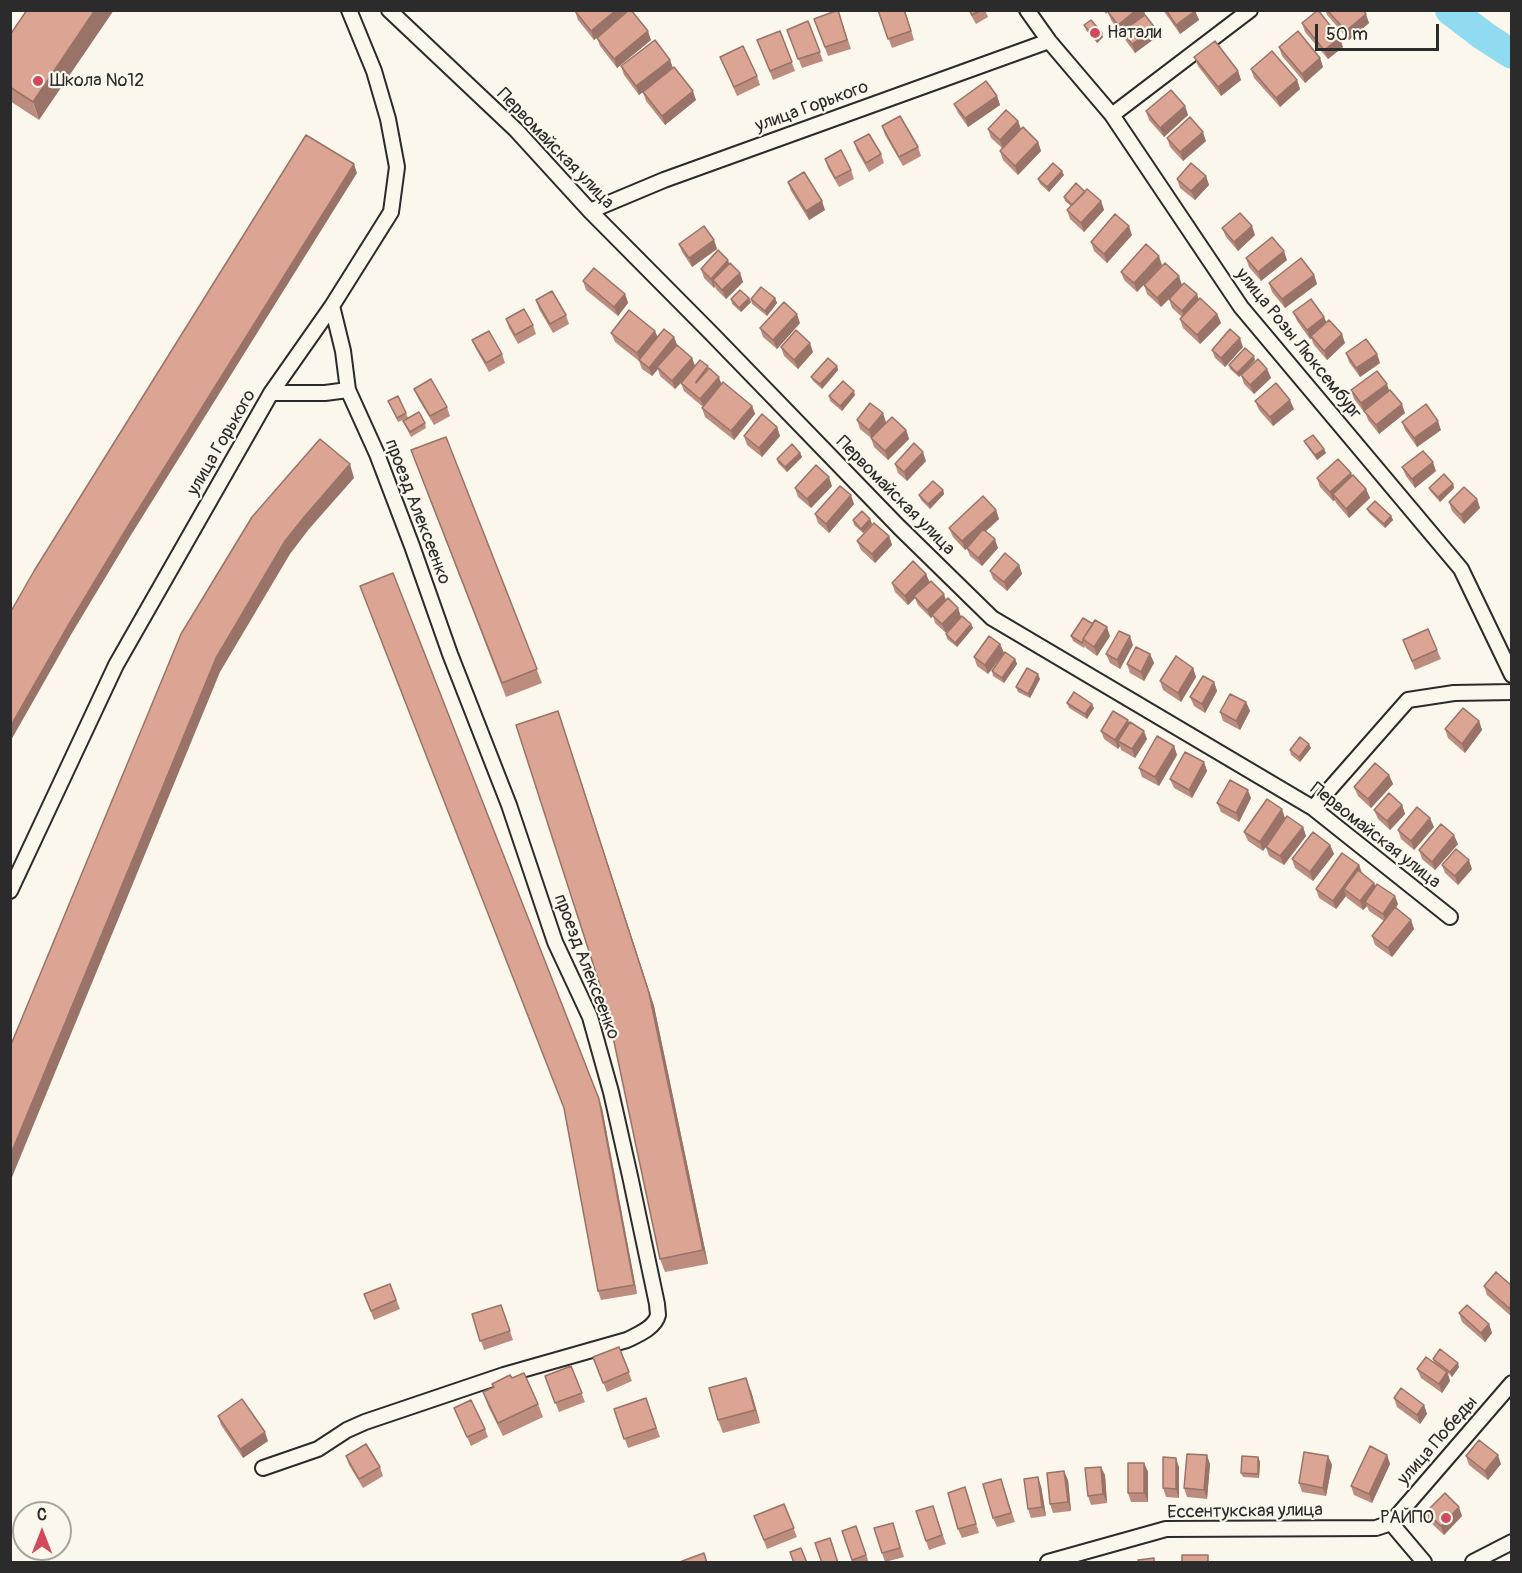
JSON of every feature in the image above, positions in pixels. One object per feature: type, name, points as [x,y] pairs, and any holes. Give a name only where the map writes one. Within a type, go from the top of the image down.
[{"type":"street","name":"улица Горького","points":[[10,891],[116,665],[271,393],[332,306],[391,212],[397,167],[388,119],[374,71],[350,10]]},
{"type":"street","name":"Первомайская улица","points":[[388,10],[516,130],[590,212],[712,334],[898,527],[992,618],[1313,808],[1450,917]]},
{"type":"street","name":"улица Розы Люксембург","points":[[1027,10],[1049,41],[1112,115],[1241,307],[1461,569],[1512,675]]},
{"type":"street","points":[[1112,115],[1250,10]]},
{"type":"street","name":"улица Горького","points":[[590,212],[663,180],[1049,41]]},
{"type":"street","name":"проезд Алексеенко","points":[[262,1468],[318,1449],[347,1430],[365,1422],[504,1375],[627,1340],[654,1323],[658,1314],[626,1155],[590,1017],[555,942],[509,805],[450,654],[412,546],[377,454],[348,390],[343,351],[332,306]]},
{"type":"street","points":[[271,393],[325,393],[348,390]]},
{"type":"street","points":[[1313,808],[1408,700],[1454,693],[1512,692]]},
{"type":"street","name":"улица Победы","points":[[1391,1523],[1512,1383]]},
{"type":"street","points":[[1391,1523],[1424,1563]]},
{"type":"street","name":"Ессентукская улица","points":[[1048,1563],[1166,1529],[1376,1528],[1391,1523]]},
{"type":"street","points":[[1473,1563],[1512,1542]]},
{"type":"building","name":"Школа №12","points":[[27,10],[95,10],[33,102],[10,87],[10,35]]},
{"type":"building","points":[[576,10],[616,10],[591,31]]},
{"type":"building","points":[[629,10],[648,31],[614,59],[597,38]]},
{"type":"building","points":[[838,10],[847,40],[825,47],[814,19]]},
{"type":"building","points":[[878,10],[904,10],[911,31],[888,39]]},
{"type":"building","points":[[970,10],[981,10],[972,15]]},
{"type":"building","points":[[1109,10],[1136,10],[1118,25],[1108,12]]},
{"type":"building","points":[[1166,10],[1195,10],[1195,11],[1176,25]]},
{"type":"building","points":[[1318,10],[1340,38],[1324,50],[1302,23]]},
{"type":"building","points":[[1327,10],[1363,10],[1366,14],[1346,31]]},
{"type":"building","points":[[1145,15],[1155,28],[1132,44],[1122,32]]},
{"type":"building","points":[[1091,20],[1102,33],[1095,38],[1084,25]]},
{"type":"building","points":[[808,21],[820,52],[798,59],[787,30]]},
{"type":"building","points":[[780,31],[792,62],[770,71],[757,40]]},
{"type":"building","points":[[1298,31],[1320,58],[1302,74],[1279,47]]},
{"type":"building","points":[[655,40],[670,60],[636,86],[621,66]]},
{"type":"building","points":[[1215,41],[1238,71],[1218,87],[1194,57]]},
{"type":"building","points":[[743,46],[757,76],[734,87],[720,57]]},
{"type":"building","points":[[1272,51],[1297,80],[1276,98],[1251,69]]},
{"type":"building","points":[[674,67],[693,91],[662,116],[643,92]]},
{"type":"building","points":[[986,81],[997,96],[965,118],[954,104]]},
{"type":"building","points":[[1171,90],[1185,106],[1160,128],[1146,111]]},
{"type":"building","points":[[1006,110],[1018,121],[1000,140],[988,129]]},
{"type":"building","points":[[900,116],[918,147],[899,157],[882,126]]},
{"type":"building","points":[[1190,117],[1203,132],[1180,152],[1167,138]]},
{"type":"building","points":[[1023,127],[1038,142],[1015,166],[1000,151]]},
{"type":"building","points":[[869,134],[881,154],[866,163],[854,142]]},
{"type":"building","points":[[306,135],[354,164],[128,526],[10,727],[10,613]]},
{"type":"building","points":[[841,150],[851,170],[835,178],[825,159]]},
{"type":"building","points":[[1053,163],[1062,171],[1047,187],[1038,179]]},
{"type":"building","points":[[1191,163],[1206,176],[1191,191],[1177,179]]},
{"type":"building","points":[[804,172],[822,201],[806,211],[788,182]]},
{"type":"building","points":[[1076,183],[1085,192],[1072,205],[1064,197]]},
{"type":"building","points":[[1087,189],[1101,201],[1081,223],[1067,210]]},
{"type":"building","points":[[1240,213],[1252,226],[1234,242],[1222,228]]},
{"type":"building","points":[[1115,214],[1129,226],[1104,254],[1091,242]]},
{"type":"building","points":[[704,226],[714,240],[689,258],[679,244]]},
{"type":"building","points":[[1272,237],[1284,251],[1258,272],[1246,258]]},
{"type":"building","points":[[1146,244],[1159,256],[1134,283],[1121,272]]},
{"type":"building","points":[[718,250],[728,260],[711,279],[701,269]]},
{"type":"building","points":[[1301,258],[1314,275],[1282,299],[1269,283]]},
{"type":"building","points":[[730,263],[740,273],[722,290],[713,280]]},
{"type":"building","points":[[1165,263],[1179,276],[1157,298],[1144,285]]},
{"type":"building","points":[[594,268],[625,294],[614,307],[583,281]]},
{"type":"building","points":[[1184,283],[1197,294],[1182,311],[1169,299]]},
{"type":"building","points":[[761,287],[775,298],[765,311],[751,299]]},
{"type":"building","points":[[740,290],[749,298],[739,308],[731,299]]},
{"type":"building","points":[[552,291],[566,315],[550,324],[536,300]]},
{"type":"building","points":[[1200,298],[1217,314],[1197,335],[1180,319]]},
{"type":"building","points":[[1311,299],[1324,317],[1307,330],[1293,312]]},
{"type":"building","points":[[784,302],[797,314],[773,340],[760,328]]},
{"type":"building","points":[[524,309],[533,325],[515,335],[506,319]]},
{"type":"building","points":[[629,310],[655,331],[637,353],[611,333]]},
{"type":"building","points":[[1329,320],[1342,334],[1324,351],[1311,336]]},
{"type":"building","points":[[664,329],[674,337],[649,368],[639,360]]},
{"type":"building","points":[[1230,329],[1240,338],[1221,358],[1212,350]]},
{"type":"building","points":[[796,330],[810,343],[794,360],[781,347]]},
{"type":"building","points":[[489,331],[502,354],[486,363],[472,340]]},
{"type":"building","points":[[1366,339],[1377,354],[1356,368],[1346,353]]},
{"type":"building","points":[[677,345],[692,358],[672,381],[657,367]]},
{"type":"building","points":[[1245,348],[1254,356],[1237,373],[1229,365]]},
{"type":"building","points":[[828,358],[837,366],[820,384],[811,377]]},
{"type":"building","points":[[1258,359],[1267,369],[1250,385],[1241,375]]},
{"type":"building","points":[[700,360],[708,366],[696,383],[709,368],[719,377],[700,399],[681,383]]},
{"type":"building","points":[[1377,371],[1387,384],[1361,403],[1351,390]]},
{"type":"building","points":[[431,379],[447,407],[430,416],[414,389]]},
{"type":"building","points":[[843,381],[854,391],[840,406],[829,396]]},
{"type":"building","points":[[723,382],[752,406],[731,431],[702,408]]},
{"type":"building","points":[[1276,383],[1290,400],[1270,417],[1255,401]]},
{"type":"building","points":[[1390,390],[1402,404],[1376,425],[1364,411]]},
{"type":"building","points":[[398,396],[406,413],[397,418],[388,401]]},
{"type":"building","points":[[870,403],[883,413],[869,430],[857,420]]},
{"type":"building","points":[[1426,404],[1438,421],[1414,438],[1402,422]]},
{"type":"building","points":[[419,412],[425,423],[410,432],[403,421]]},
{"type":"building","points":[[762,414],[777,427],[759,448],[744,436]]},
{"type":"building","points":[[892,417],[906,430],[885,451],[871,438]]},
{"type":"building","points":[[1313,435],[1324,449],[1315,455],[1304,441]]},
{"type":"building","points":[[446,437],[537,669],[502,683],[411,450]]},
{"type":"building","points":[[320,439],[350,464],[285,541],[216,658],[10,1156],[10,1047],[181,634],[252,517]]},
{"type":"building","points":[[914,443],[923,452],[904,472],[895,464]]},
{"type":"building","points":[[792,444],[800,453],[785,467],[777,459]]},
{"type":"building","points":[[1423,451],[1433,462],[1412,479],[1402,467]]},
{"type":"building","points":[[1338,459],[1351,473],[1330,492],[1317,478]]},
{"type":"building","points":[[816,465],[829,477],[807,499],[795,488]]},
{"type":"building","points":[[1444,474],[1453,484],[1438,497],[1429,488]]},
{"type":"building","points":[[1353,475],[1366,489],[1346,509],[1333,494]]},
{"type":"building","points":[[933,481],[943,490],[928,504],[919,495]]},
{"type":"building","points":[[840,486],[851,495],[826,524],[815,514]]},
{"type":"building","points":[[1464,487],[1477,499],[1461,515],[1449,502]]},
{"type":"building","points":[[983,496],[996,510],[962,541],[949,528]]},
{"type":"building","points":[[1375,501],[1391,516],[1384,524],[1367,509]]},
{"type":"building","points":[[862,511],[870,519],[861,529],[853,520]]},
{"type":"building","points":[[874,523],[889,536],[872,554],[857,541]]},
{"type":"building","points":[[983,529],[995,539],[978,558],[967,548]]},
{"type":"building","points":[[1005,553],[1019,565],[1004,582],[990,571]]},
{"type":"building","points":[[913,561],[926,574],[905,596],[892,583]]},
{"type":"building","points":[[393,573],[599,1099],[634,1285],[598,1291],[564,1108],[360,586]]},
{"type":"building","points":[[931,581],[944,594],[927,610],[914,596]]},
{"type":"building","points":[[948,598],[958,608],[942,624],[932,615]]},
{"type":"building","points":[[962,616],[971,624],[955,643],[946,634]]},
{"type":"building","points":[[1083,618],[1093,624],[1082,643],[1071,636]]},
{"type":"building","points":[[1095,620],[1107,627],[1094,647],[1083,639]]},
{"type":"building","points":[[1428,629],[1437,650],[1412,661],[1403,640]]},
{"type":"building","points":[[1119,631],[1130,636],[1117,660],[1106,654]]},
{"type":"building","points":[[989,636],[1000,644],[985,665],[974,657]]},
{"type":"building","points":[[1136,647],[1150,654],[1141,672],[1127,664]]},
{"type":"building","points":[[1005,652],[1015,659],[1002,678],[992,671]]},
{"type":"building","points":[[1176,656],[1193,668],[1178,693],[1160,681]]},
{"type":"building","points":[[1027,668],[1038,674],[1028,694],[1016,687]]},
{"type":"building","points":[[1203,676],[1214,682],[1202,704],[1190,697]]},
{"type":"building","points":[[1074,692],[1092,704],[1085,714],[1067,703]]},
{"type":"building","points":[[1230,694],[1246,702],[1236,721],[1220,712]]},
{"type":"building","points":[[1463,708],[1479,721],[1462,744],[1445,729]]},
{"type":"building","points":[[558,711],[649,993],[703,1250],[660,1259],[606,1004],[516,725]]},
{"type":"building","points":[[1113,711],[1128,720],[1115,740],[1101,731]]},
{"type":"building","points":[[1130,722],[1144,731],[1132,749],[1118,741]]},
{"type":"building","points":[[1157,736],[1174,746],[1155,777],[1139,768]]},
{"type":"building","points":[[1300,737],[1309,744],[1299,757],[1290,750]]},
{"type":"building","points":[[1185,752],[1204,762],[1189,790],[1170,779]]},
{"type":"building","points":[[1375,763],[1389,775],[1368,799],[1354,787]]},
{"type":"building","points":[[1230,780],[1248,790],[1236,813],[1217,803]]},
{"type":"building","points":[[1389,793],[1402,805],[1387,821],[1374,810]]},
{"type":"building","points":[[1267,799],[1282,809],[1260,842],[1244,832]]},
{"type":"building","points":[[1417,807],[1430,818],[1411,841],[1398,830]]},
{"type":"building","points":[[1287,816],[1303,827],[1280,856],[1266,847]]},
{"type":"building","points":[[1441,824],[1454,835],[1432,862],[1419,850]]},
{"type":"building","points":[[1313,832],[1330,845],[1310,872],[1292,859]]},
{"type":"building","points":[[1456,849],[1469,860],[1455,876],[1442,865]]},
{"type":"building","points":[[1342,853],[1359,865],[1333,901],[1316,889]]},
{"type":"building","points":[[1358,870],[1374,883],[1360,901],[1344,889]]},
{"type":"building","points":[[1377,884],[1395,896],[1383,914],[1365,902]]},
{"type":"building","points":[[1395,907],[1411,920],[1388,948],[1372,936]]},
{"type":"building","points":[[1496,1272],[1512,1286],[1512,1305],[1509,1308],[1484,1286]]},
{"type":"building","points":[[390,1284],[396,1300],[371,1311],[364,1294]]},
{"type":"building","points":[[501,1305],[510,1331],[480,1341],[472,1314]]},
{"type":"building","points":[[1467,1305],[1489,1324],[1481,1333],[1459,1313]]},
{"type":"building","points":[[619,1347],[629,1372],[603,1383],[593,1357]]},
{"type":"building","points":[[1440,1349],[1458,1363],[1450,1372],[1433,1359]]},
{"type":"building","points":[[1426,1357],[1447,1372],[1439,1384],[1417,1369]]},
{"type":"building","points":[[571,1366],[582,1393],[555,1403],[545,1376]]},
{"type":"building","points":[[524,1373],[538,1404],[498,1423],[483,1392],[494,1387],[492,1384],[510,1375],[512,1378]]},
{"type":"building","points":[[746,1378],[755,1410],[718,1420],[709,1388]]},
{"type":"building","points":[[1401,1388],[1424,1405],[1417,1415],[1394,1398]]},
{"type":"building","points":[[646,1398],[656,1428],[624,1439],[614,1409]]},
{"type":"building","points":[[242,1399],[265,1432],[240,1449],[218,1416]]},
{"type":"building","points":[[471,1400],[485,1429],[467,1437],[454,1408]]},
{"type":"building","points":[[1479,1440],[1498,1455],[1485,1471],[1466,1456]]},
{"type":"building","points":[[366,1444],[380,1467],[359,1479],[346,1456]]},
{"type":"building","points":[[1370,1446],[1387,1455],[1369,1494],[1351,1486]]},
{"type":"building","points":[[1304,1452],[1328,1456],[1323,1488],[1299,1483]]},
{"type":"building","points":[[1187,1454],[1207,1455],[1204,1490],[1184,1488]]},
{"type":"building","points":[[1242,1456],[1258,1457],[1258,1474],[1241,1473]]},
{"type":"building","points":[[1163,1457],[1176,1458],[1176,1489],[1163,1488]]},
{"type":"building","points":[[1128,1463],[1144,1463],[1144,1493],[1128,1493]]},
{"type":"building","points":[[1101,1467],[1103,1494],[1088,1496],[1085,1468]]},
{"type":"building","points":[[1064,1471],[1068,1502],[1050,1504],[1047,1473]]},
{"type":"building","points":[[1038,1477],[1042,1507],[1028,1509],[1024,1479]]},
{"type":"building","points":[[1001,1479],[1011,1513],[993,1518],[983,1484]]},
{"type":"building","points":[[965,1487],[976,1524],[958,1529],[948,1493]]},
{"type":"building","points":[[1445,1493],[1459,1507],[1441,1526],[1426,1512]]},
{"type":"building","points":[[784,1504],[794,1528],[764,1540],[754,1516]]},
{"type":"building","points":[[933,1506],[942,1535],[926,1541],[916,1511]]},
{"type":"building","points":[[893,1523],[900,1548],[882,1553],[874,1528]]},
{"type":"building","points":[[856,1526],[866,1555],[852,1560],[842,1531]]},
{"type":"building","points":[[830,1538],[838,1563],[822,1563],[815,1543]]},
{"type":"building","points":[[801,1548],[807,1563],[794,1563],[790,1552]]},
{"type":"building","points":[[704,1553],[707,1563],[677,1563]]},
{"type":"building","points":[[1182,1555],[1208,1555],[1208,1563],[1182,1563]]},
{"type":"building","points":[[1154,1558],[1154,1563],[1139,1563],[1138,1560]]},
{"type":"waterway","points":[[1450,10],[1512,54]]},
{"type":"place","name":"Натали","points":[[1095,33]]},
{"type":"place","name":"Школа №12","points":[[38,81]]},
{"type":"place","name":"РАЙПО","points":[[1446,1518]]}]
